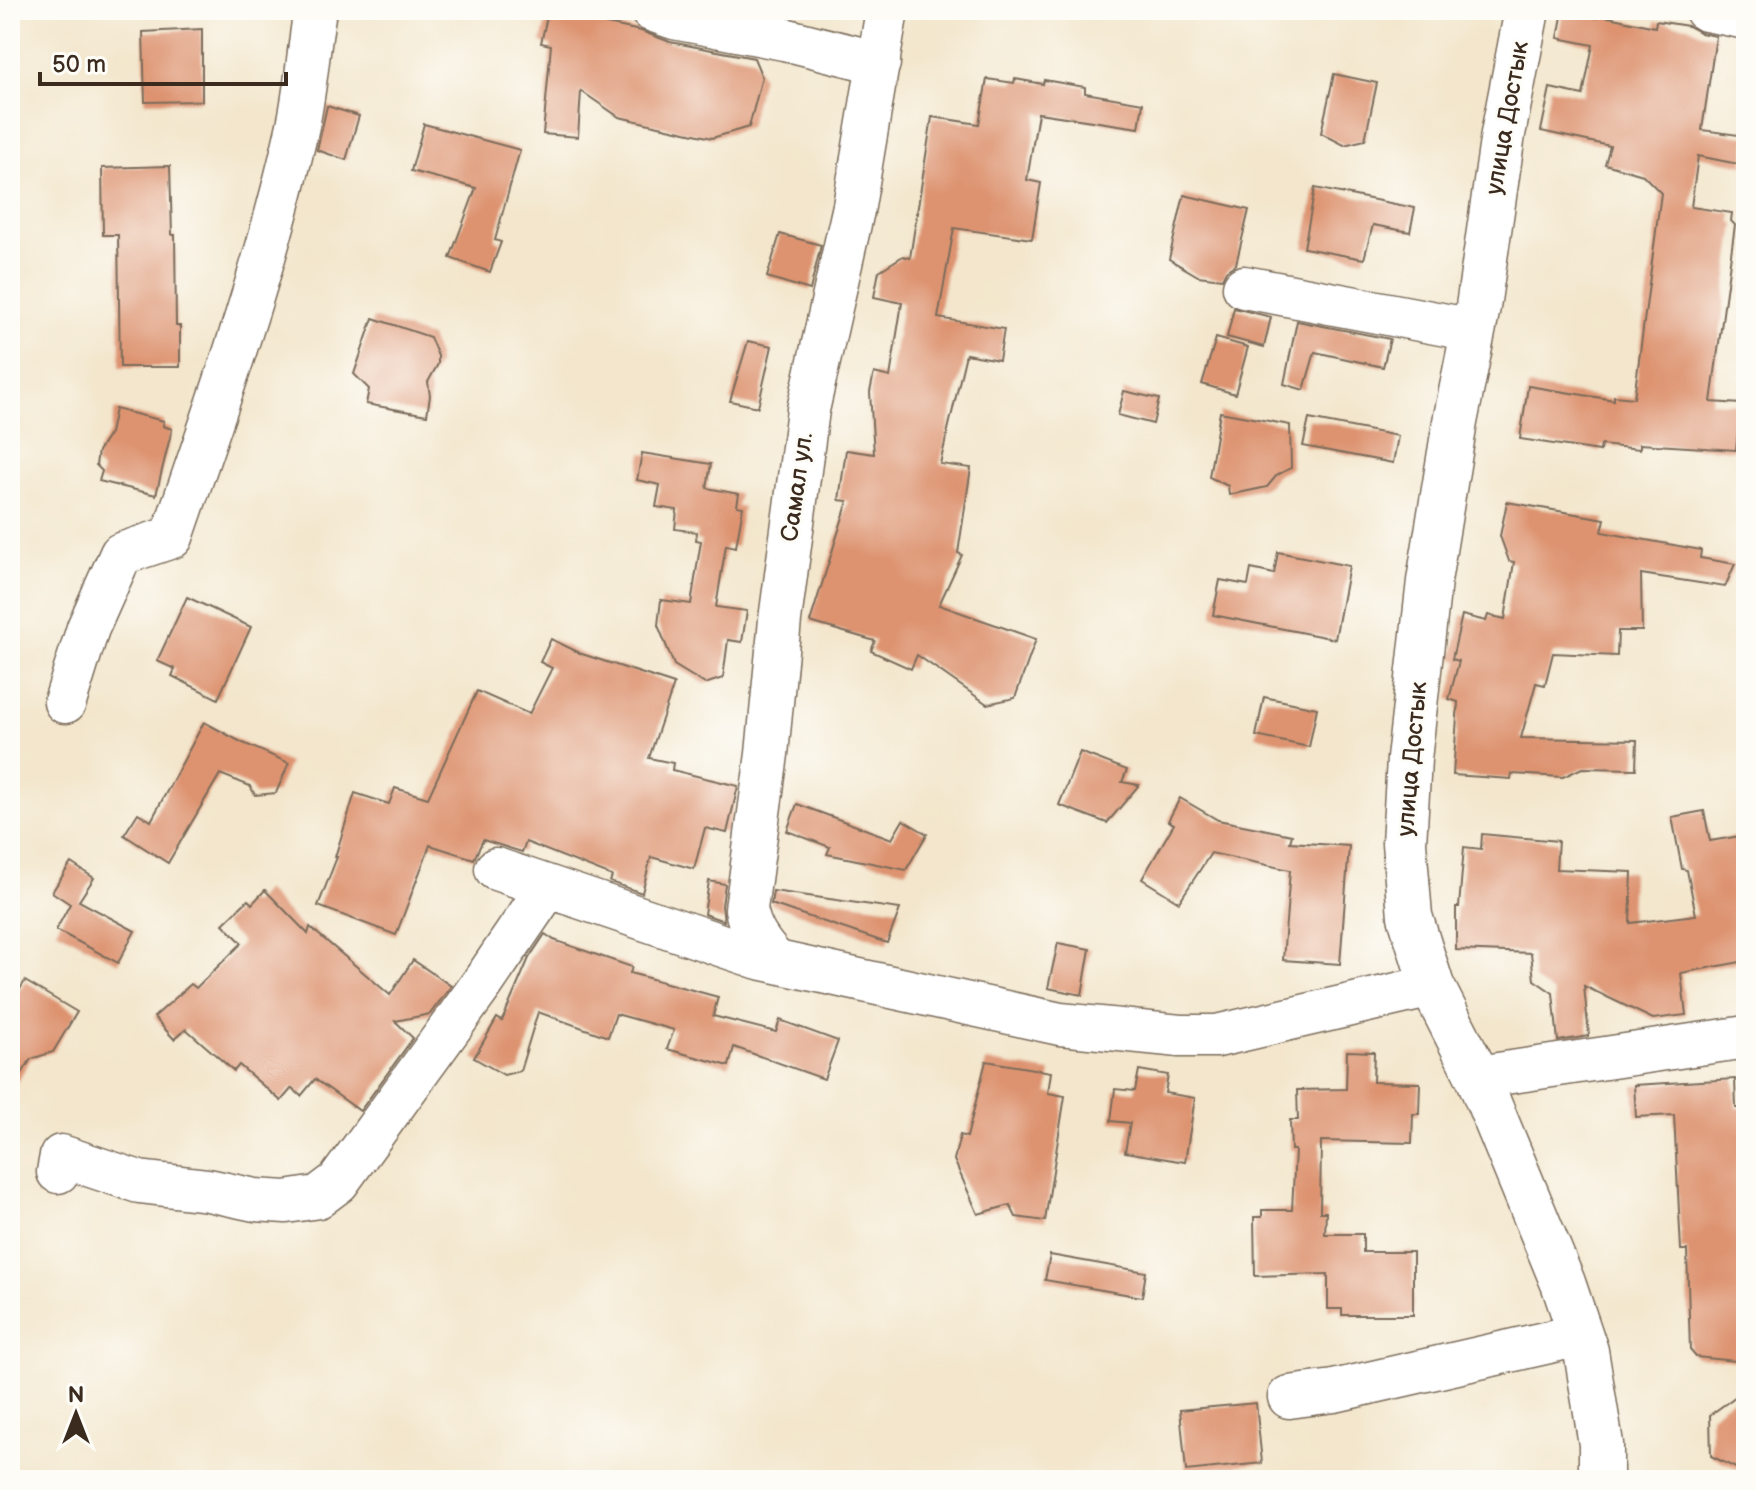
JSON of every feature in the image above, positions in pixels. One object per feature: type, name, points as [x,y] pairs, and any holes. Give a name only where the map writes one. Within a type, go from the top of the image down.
[{"type":"main road","name":"улица Достык","points":[[1527,10],[1503,134],[1473,330],[1429,581],[1409,759],[1404,843],[1410,916],[1432,986],[1478,1077],[1563,1283],[1580,1335],[1593,1389],[1601,1444],[1601,1480]]},
{"type":"street","points":[[65,702],[88,628],[121,554],[172,537],[235,355],[271,235],[298,127],[315,10]]},
{"type":"street","points":[[651,10],[674,18],[784,39],[879,63]]},
{"type":"street","name":"Самал ул.","points":[[775,961],[759,944],[750,928],[746,909],[767,754],[780,620],[808,410],[854,206],[887,10]]},
{"type":"street","points":[[1706,10],[1746,18]]},
{"type":"street","points":[[1244,287],[1473,330]]},
{"type":"street","points":[[496,869],[775,961],[1060,1024],[1180,1036],[1217,1036],[1432,986]]},
{"type":"street","points":[[58,1172],[61,1156],[139,1182],[208,1190],[255,1200],[286,1202],[318,1197],[338,1182],[482,984],[548,887]]},
{"type":"street","points":[[1478,1077],[1746,1037]]},
{"type":"street","points":[[1289,1397],[1334,1391],[1580,1335]]},
{"type":"building","points":[[1563,11],[1655,27],[1656,21],[1688,26],[1716,36],[1702,130],[1746,136],[1746,151],[1743,165],[1698,156],[1691,207],[1732,213],[1731,221],[1735,225],[1711,402],[1741,404],[1736,450],[1640,444],[1640,449],[1601,445],[1600,451],[1520,439],[1528,386],[1614,400],[1614,396],[1634,398],[1661,193],[1643,175],[1605,164],[1610,146],[1541,131],[1550,88],[1583,95],[1593,45],[1558,38]]},
{"type":"building","points":[[548,12],[641,31],[670,42],[754,58],[762,77],[749,127],[712,138],[619,117],[581,91],[578,137],[543,134],[551,45],[541,43]]},
{"type":"building","points":[[202,29],[202,101],[145,102],[143,32]]},
{"type":"building","points":[[1334,74],[1377,83],[1365,140],[1344,145],[1321,133]]},
{"type":"building","points":[[987,79],[1014,83],[1015,79],[1043,84],[1044,80],[1085,87],[1085,93],[1143,103],[1139,128],[1038,113],[1027,180],[1041,183],[1032,239],[954,228],[938,318],[1004,329],[999,360],[966,354],[940,464],[971,468],[958,553],[962,555],[939,605],[1036,639],[1015,698],[987,704],[917,655],[911,669],[871,651],[875,641],[810,622],[848,501],[839,500],[846,450],[874,454],[870,392],[874,373],[890,377],[902,303],[874,297],[879,271],[903,256],[910,258],[932,117],[979,124]]},
{"type":"building","points":[[327,106],[359,116],[346,160],[317,150]]},
{"type":"building","points":[[424,124],[520,150],[495,240],[501,242],[490,272],[450,258],[476,188],[411,171]]},
{"type":"building","points":[[170,166],[180,367],[120,367],[118,235],[103,235],[102,168]]},
{"type":"building","points":[[1315,188],[1415,208],[1410,232],[1373,225],[1364,259],[1304,248]]},
{"type":"building","points":[[1184,195],[1249,210],[1236,264],[1226,271],[1222,279],[1198,276],[1169,259]]},
{"type":"building","points":[[780,234],[821,245],[810,290],[767,277]]},
{"type":"building","points":[[1234,308],[1271,317],[1264,347],[1227,337]]},
{"type":"building","points":[[373,318],[430,337],[438,364],[428,382],[430,396],[427,415],[366,404],[369,389],[354,374]]},
{"type":"building","points":[[1297,321],[1390,339],[1383,367],[1315,352],[1304,390],[1284,384]]},
{"type":"building","points":[[1216,338],[1248,347],[1235,394],[1202,384]]},
{"type":"building","points":[[748,341],[772,346],[758,407],[730,401]]},
{"type":"building","points":[[1124,391],[1159,399],[1153,424],[1118,415]]},
{"type":"building","points":[[115,409],[164,421],[163,426],[172,429],[156,495],[99,481],[102,471],[96,465],[98,451],[110,433]]},
{"type":"building","points":[[1220,412],[1290,425],[1291,468],[1277,475],[1267,487],[1229,495],[1228,486],[1209,477]]},
{"type":"building","points":[[1309,419],[1398,436],[1393,463],[1303,446]]},
{"type":"building","points":[[642,453],[711,464],[707,488],[739,494],[737,506],[743,507],[736,547],[726,545],[716,607],[747,611],[742,642],[728,640],[723,678],[705,684],[674,665],[658,625],[661,600],[691,604],[701,541],[696,540],[697,532],[675,529],[677,510],[656,507],[660,485],[637,480]]},
{"type":"building","points":[[1507,502],[1605,519],[1602,532],[1701,550],[1700,558],[1735,564],[1725,587],[1641,574],[1642,631],[1618,631],[1617,656],[1553,653],[1545,685],[1536,683],[1521,738],[1637,740],[1636,769],[1582,768],[1563,777],[1512,774],[1511,779],[1453,775],[1458,702],[1449,699],[1459,661],[1452,659],[1462,615],[1486,621],[1488,615],[1505,619],[1514,562],[1509,561],[1500,536]]},
{"type":"building","points":[[1278,552],[1349,566],[1335,639],[1213,615],[1220,580],[1248,585],[1251,569],[1274,574]]},
{"type":"building","points":[[187,597],[251,627],[218,699],[172,676],[175,669],[157,661]]},
{"type":"building","points":[[551,639],[582,654],[674,684],[649,758],[673,763],[672,770],[738,786],[727,833],[705,828],[694,869],[651,857],[642,893],[610,882],[612,876],[526,842],[522,852],[483,840],[474,859],[430,845],[396,935],[318,906],[337,857],[355,793],[389,804],[395,788],[428,798],[477,691],[529,714],[552,668],[540,662]]},
{"type":"building","points":[[1264,697],[1317,708],[1309,747],[1256,736]]},
{"type":"building","points":[[204,722],[289,763],[276,793],[255,795],[250,786],[220,774],[168,863],[124,835],[138,813],[151,821]]},
{"type":"building","points":[[1080,752],[1127,770],[1122,782],[1139,785],[1107,823],[1059,805]]},
{"type":"building","points":[[1180,798],[1218,820],[1292,835],[1290,842],[1349,846],[1340,964],[1283,960],[1290,870],[1211,853],[1179,902],[1142,879],[1174,824],[1168,821]]},
{"type":"building","points":[[797,804],[892,839],[903,820],[927,834],[906,870],[827,854],[830,847],[787,831]]},
{"type":"building","points":[[1704,811],[1710,841],[1746,835],[1746,961],[1681,973],[1686,1015],[1653,1019],[1584,986],[1589,1036],[1558,1041],[1553,993],[1534,980],[1531,953],[1456,950],[1456,907],[1459,907],[1464,847],[1481,849],[1482,834],[1558,841],[1556,869],[1632,872],[1630,923],[1696,915],[1687,870],[1682,869],[1672,817]]},
{"type":"building","points":[[71,863],[94,878],[79,901],[135,931],[118,963],[56,930],[70,904],[52,892]]},
{"type":"building","points":[[709,881],[725,884],[722,906],[724,921],[704,914]]},
{"type":"building","points":[[265,890],[308,934],[310,927],[390,995],[413,960],[451,986],[430,1014],[395,1021],[413,1038],[360,1111],[315,1079],[301,1096],[292,1088],[281,1101],[239,1065],[234,1071],[186,1029],[174,1039],[154,1017],[191,984],[196,988],[242,943],[223,924],[248,900],[252,904]]},
{"type":"building","points":[[773,891],[900,909],[887,943],[771,904]]},
{"type":"building","points":[[545,934],[554,940],[632,967],[630,973],[718,997],[713,1016],[776,1032],[780,1020],[838,1041],[824,1079],[734,1047],[729,1066],[667,1049],[674,1030],[616,1014],[608,1037],[538,1012],[520,1071],[504,1075],[474,1058],[497,1018],[502,1021],[529,958]]},
{"type":"building","points":[[1058,943],[1090,949],[1082,995],[1048,988]]},
{"type":"building","points":[[25,981],[77,1012],[53,1052],[31,1059],[10,1093],[10,1005]]},
{"type":"building","points":[[1347,1051],[1374,1052],[1373,1082],[1420,1083],[1419,1114],[1413,1114],[1412,1143],[1321,1141],[1320,1212],[1326,1212],[1325,1234],[1363,1234],[1363,1252],[1413,1252],[1413,1315],[1342,1315],[1342,1309],[1328,1309],[1328,1274],[1255,1276],[1254,1217],[1262,1217],[1262,1210],[1292,1210],[1295,1150],[1291,1150],[1290,1120],[1298,1120],[1297,1090],[1346,1089]]},
{"type":"building","points":[[986,1061],[1051,1072],[1048,1093],[1065,1096],[1045,1221],[1016,1217],[1010,1205],[978,1214],[954,1160],[960,1135],[967,1137]]},
{"type":"building","points":[[1139,1070],[1168,1075],[1165,1093],[1195,1098],[1185,1162],[1125,1152],[1130,1123],[1111,1121],[1115,1089],[1135,1091]]},
{"type":"building","points":[[1735,1079],[1736,1108],[1746,1108],[1746,1362],[1696,1357],[1690,1350],[1687,1250],[1681,1250],[1674,1115],[1636,1117],[1634,1085]]},
{"type":"building","points":[[1050,1255],[1146,1272],[1142,1297],[1045,1280]]},
{"type":"building","points":[[1746,1389],[1746,1473],[1711,1456],[1710,1415]]},
{"type":"building","points":[[1256,1403],[1262,1463],[1186,1471],[1180,1410]]}]
